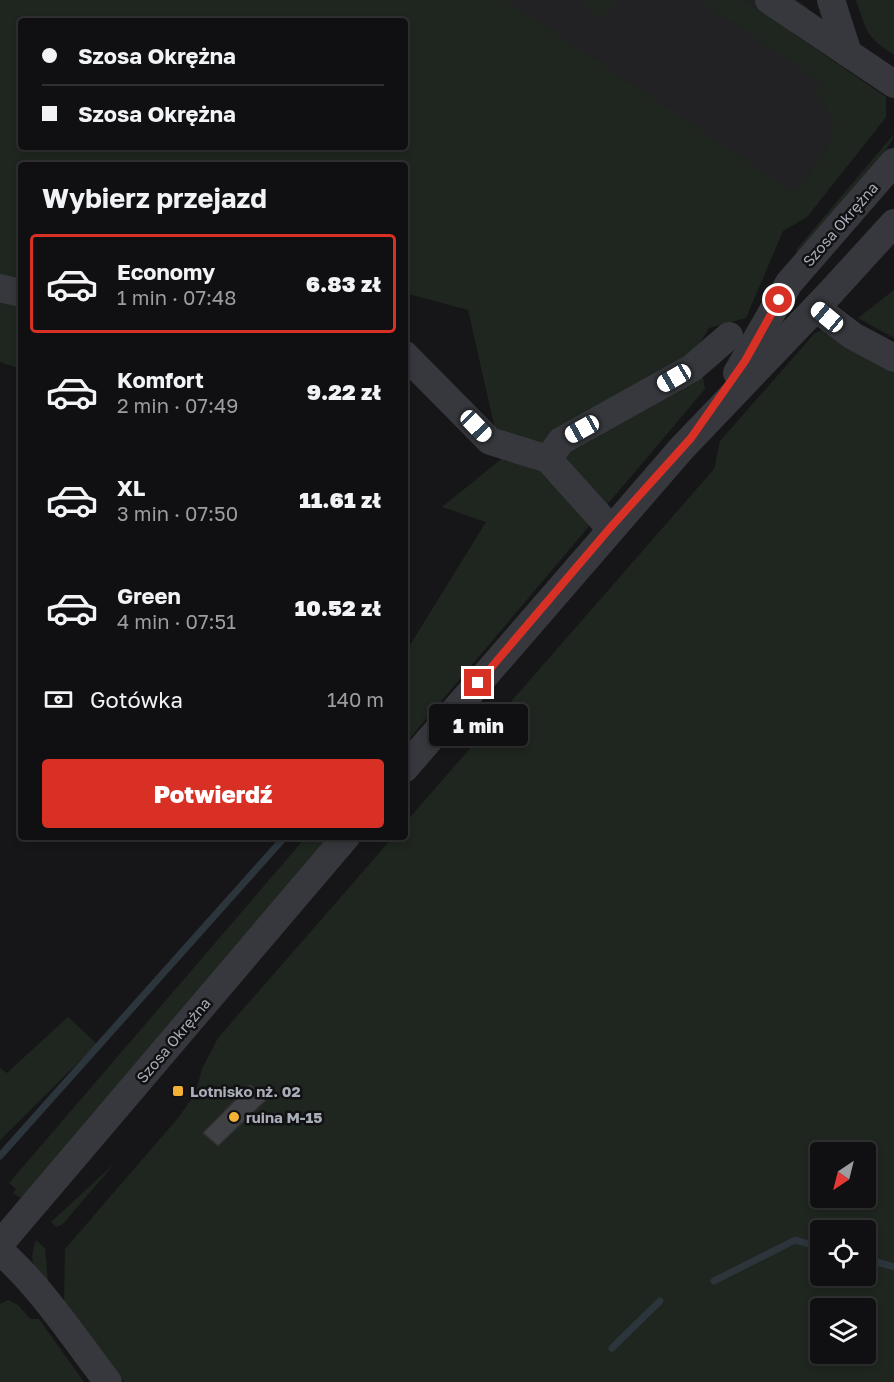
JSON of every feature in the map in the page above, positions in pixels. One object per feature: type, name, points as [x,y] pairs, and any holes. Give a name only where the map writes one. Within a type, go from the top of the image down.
[{"type":"street","points":[[769,0],[894,84]]},
{"type":"street","points":[[831,0],[848,53]]},
{"type":"street","name":"Szosa Okrężna","points":[[691,438],[745,361],[789,283],[894,162]]},
{"type":"street","name":"Szosa Okrężna","points":[[408,764],[610,528],[691,438],[894,223]]},
{"type":"street","points":[[0,288],[18,292]]},
{"type":"street","points":[[816,308],[853,336],[894,358]]},
{"type":"street","points":[[548,459],[561,441],[692,368],[729,336]]},
{"type":"street","points":[[408,358],[490,441],[548,459],[610,528]]},
{"type":"street","name":"Szosa Okrężna","points":[[0,1244],[343,840]]},
{"type":"street","points":[[0,1251],[16,1265],[42,1296],[108,1382]]},
{"type":"shaded area","points":[[0,0],[796,0],[808,8],[792,33],[886,97],[886,117],[807,217],[408,165],[408,162],[405,162],[405,150],[408,150],[408,18],[18,18]]},
{"type":"shaded area","points":[[0,0],[506,0],[795,193],[822,157],[832,132],[832,120],[826,108],[814,96],[822,83],[699,0],[744,0],[886,97],[886,117],[807,217],[783,231],[746,318],[709,328],[698,347],[705,389],[408,740],[408,648],[486,522],[442,507],[500,460],[530,442],[495,429],[468,310],[408,294],[408,162],[18,162],[18,368],[0,362]]},
{"type":"shaded area","points":[[588,0],[617,0],[603,20],[583,7]]},
{"type":"shaded area","points":[[856,0],[894,0],[894,55],[877,43],[868,32]]},
{"type":"shaded area","points":[[894,134],[881,157],[798,253],[796,250]]},
{"type":"shaded area","points":[[894,290],[894,338],[858,318]]},
{"type":"shaded area","points":[[825,328],[894,371],[894,1382],[124,1382],[64,1303],[65,1249],[178,1118],[195,1094],[202,1069],[218,1038],[390,840],[408,840],[408,820],[714,469],[720,441],[814,334]]},
{"type":"shaded area","points":[[303,840],[329,840],[22,1199],[13,1193],[16,1189],[9,1183]]},
{"type":"shaded area","points":[[68,1017],[97,1044],[0,1140],[0,1068],[7,1073]]},
{"type":"shaded area","points":[[115,1163],[62,1225],[56,1227],[51,1222]]},
{"type":"shaded area","points":[[36,1240],[45,1248],[48,1281],[38,1272],[33,1263]]},
{"type":"shaded area","points":[[8,1300],[18,1305],[30,1319],[39,1319],[84,1382],[0,1382],[0,1304]]},
{"type":"building","name":"ruina M-15","points":[[250,1085],[266,1100],[218,1146],[203,1133]]},
{"type":"waterway","points":[[0,1156],[282,840]]},
{"type":"waterway","points":[[714,1281],[795,1240],[810,1244]]},
{"type":"waterway","points":[[876,1262],[894,1267]]},
{"type":"waterway","points":[[612,1348],[660,1301]]},
{"type":"place","name":"Lotnisko nż. 02","points":[[178,1091]]},
{"type":"place","name":"ruina M-15","points":[[234,1117]]},
{"type":"route","points":[[478,683],[610,528],[691,438],[745,361],[779,300]]}]
